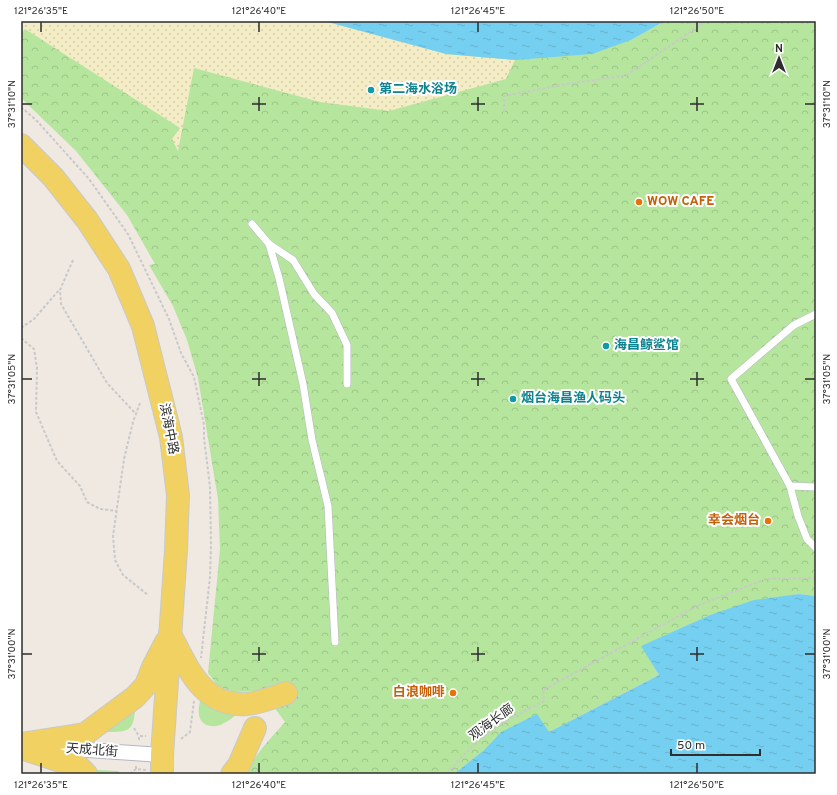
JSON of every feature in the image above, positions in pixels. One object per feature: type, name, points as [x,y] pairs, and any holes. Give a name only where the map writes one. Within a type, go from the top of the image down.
[{"type":"main road","name":"滨海中路","points":[[21,145],[53,177],[87,220],[119,269],[143,326],[171,437],[178,494],[170,634],[154,768]]},
{"type":"main road","points":[[170,634],[196,682],[207,693],[218,699],[236,704],[247,704],[286,693]]},
{"type":"main road","points":[[21,746],[85,734],[97,726],[135,697],[146,685],[153,667],[170,634]]},
{"type":"main road","points":[[232,774],[239,765],[254,728]]},
{"type":"main road","points":[[21,746],[79,767],[86,774]]},
{"type":"street","name":"天成北街","points":[[21,746],[154,768]]},
{"type":"lane","points":[[252,224],[269,244],[293,260],[314,294],[332,314],[347,345],[348,384]]},
{"type":"lane","points":[[269,244],[279,278],[303,384],[312,440],[328,506],[335,642]]},
{"type":"lane","points":[[816,314],[794,325],[731,379],[790,486],[798,516],[807,539],[816,548]]},
{"type":"lane","points":[[790,486],[816,487]]},
{"type":"path","points":[[504,112],[504,96],[561,84],[627,75],[706,21]]},
{"type":"path","points":[[21,328],[34,319],[60,290],[73,260]]},
{"type":"path","points":[[60,290],[61,304],[107,383],[136,414]]},
{"type":"path","points":[[21,338],[34,348],[37,368],[36,412],[57,461],[80,486],[87,502],[100,509],[117,511]]},
{"type":"path","points":[[140,403],[124,459],[113,536],[116,560],[123,575],[148,595]]},
{"type":"path","name":"观海长廊","points":[[447,774],[456,763],[485,736],[506,720],[544,701],[543,690],[699,605],[766,579],[816,579]]},
{"type":"path","points":[[134,728],[139,736]]},
{"type":"path","points":[[130,774],[154,768]]},
{"type":"green space","name":"烟台海昌渔人码头","points":[[21,21],[324,21],[446,54],[631,40],[665,21],[816,21],[816,596],[799,594],[710,615],[642,646],[659,675],[549,732],[501,732],[484,750],[454,774],[243,774],[263,747],[285,722],[262,691],[234,692],[218,686],[208,673],[220,549],[218,499],[198,378],[187,340],[173,306],[149,265],[155,264],[127,215],[76,151],[21,98]]},
{"type":"green space","points":[[201,696],[237,714],[228,721],[217,726],[209,726],[205,724],[200,719],[199,715]]},
{"type":"green space","points":[[135,704],[134,721],[128,729],[119,732],[103,732]]},
{"type":"green space","points":[[98,770],[118,771],[122,774],[96,774],[94,772]]},
{"type":"sand","name":"第二海水浴场","points":[[21,21],[324,21],[446,54],[515,60],[506,79],[389,111],[320,102],[194,68],[178,151],[172,139],[180,128],[25,29],[21,34]]},
{"type":"water","points":[[324,21],[665,21],[631,40],[592,54],[515,60],[446,54]]},
{"type":"water","points":[[799,594],[816,596],[816,774],[454,774],[484,750],[501,732],[537,714],[549,732],[659,675],[641,646],[710,615],[754,600]]},
{"type":"place","name":"第二海水浴场","points":[[371,90]]},
{"type":"place","name":"WOW CAFE","points":[[639,202]]},
{"type":"place","name":"海昌鲸鲨馆","points":[[606,346]]},
{"type":"place","name":"烟台海昌渔人码头","points":[[513,399]]},
{"type":"place","name":"幸会烟台","points":[[768,521]]},
{"type":"place","name":"白浪咖啡","points":[[453,693]]}]
